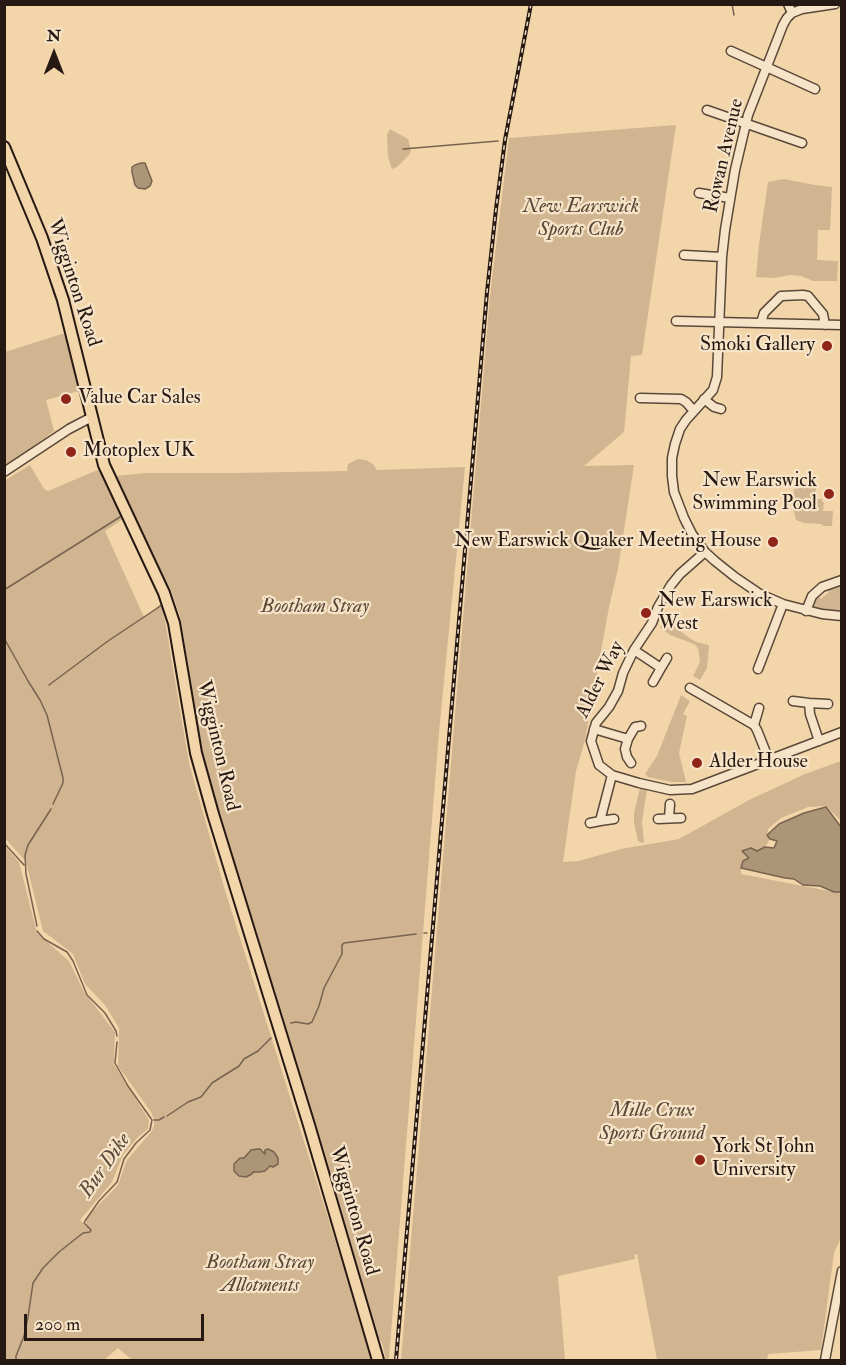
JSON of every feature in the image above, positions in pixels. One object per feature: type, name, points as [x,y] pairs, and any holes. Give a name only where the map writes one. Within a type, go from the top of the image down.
[{"type":"main road","name":"Wigginton Road","points":[[4,147],[42,238],[63,300],[104,465],[164,593],[174,623],[196,753],[378,1360]]},
{"type":"street","name":"Rowan Avenue","points":[[835,4],[790,9],[746,123],[736,161],[722,257],[717,377],[713,390],[680,429],[672,458],[672,476],[674,492],[692,534],[705,552],[735,577],[760,594],[783,604],[822,614],[842,615]]},
{"type":"street","points":[[731,51],[815,89]]},
{"type":"street","points":[[706,110],[802,143]]},
{"type":"street","points":[[699,192],[730,198]]},
{"type":"street","points":[[684,255],[722,257]]},
{"type":"street","points":[[761,323],[762,315],[780,296],[803,295],[808,296],[823,314],[825,325]]},
{"type":"street","points":[[676,320],[842,325]]},
{"type":"street","points":[[640,398],[681,399],[694,411]]},
{"type":"street","points":[[704,399],[714,407],[721,409]]},
{"type":"street","points":[[4,472],[69,429],[92,417]]},
{"type":"street","name":"Alder Way","points":[[612,775],[596,761],[591,741],[596,723],[618,691],[623,673],[634,650],[676,579],[705,552]]},
{"type":"street","points":[[806,611],[812,596],[822,587],[842,580]]},
{"type":"street","points":[[758,669],[783,604]]},
{"type":"street","points":[[634,650],[661,668]]},
{"type":"street","points":[[653,682],[667,658]]},
{"type":"street","points":[[690,688],[753,725],[769,760]]},
{"type":"street","points":[[793,701],[828,705]]},
{"type":"street","points":[[809,704],[819,741]]},
{"type":"street","points":[[753,725],[759,708]]},
{"type":"street","points":[[631,763],[625,749],[635,728],[641,726]]},
{"type":"street","points":[[594,729],[628,739]]},
{"type":"street","points":[[600,821],[612,775],[670,790],[692,789],[842,732]]},
{"type":"street","points":[[669,818],[670,790]]},
{"type":"street","points":[[658,819],[681,818]]},
{"type":"street","points":[[590,823],[614,819]]},
{"type":"street","points":[[825,1360],[842,1271]]},
{"type":"green space","points":[[676,125],[642,355],[631,356],[624,432],[584,466],[634,465],[618,569],[585,740],[576,771],[563,862],[579,861],[621,849],[679,839],[749,800],[805,774],[841,761],[841,821],[826,806],[808,807],[781,818],[768,829],[767,835],[770,839],[765,847],[757,851],[742,851],[749,858],[741,868],[741,874],[841,892],[842,1235],[834,1253],[821,1350],[768,1354],[767,1360],[657,1360],[637,1254],[634,1255],[635,1259],[558,1276],[565,1360],[401,1360],[490,296],[509,138]]},
{"type":"green space","points":[[390,129],[408,139],[411,150],[397,167],[392,169],[388,157],[387,135]]},
{"type":"green space","points":[[784,179],[832,187],[830,230],[818,230],[817,260],[838,261],[837,281],[813,281],[801,276],[790,275],[774,278],[756,277],[768,182]]},
{"type":"green space","points":[[65,333],[79,391],[46,400],[54,431],[5,468],[5,352]]},
{"type":"green space","name":"Bootham Stray","points":[[358,459],[373,464],[377,470],[465,467],[439,732],[389,1358],[386,1360],[204,763],[180,617],[172,593],[114,476],[147,473],[347,471],[348,464]]},
{"type":"green space","name":"Bootham Stray Allotments","points":[[30,465],[44,489],[48,491],[100,469],[123,519],[105,531],[144,617],[162,603],[189,763],[224,887],[371,1360],[132,1360],[118,1348],[104,1360],[5,1360],[4,845],[19,862],[37,933],[69,961],[84,992],[115,1032],[114,1064],[149,1120],[148,1129],[123,1155],[112,1182],[80,1220],[86,1227],[86,1221],[91,1213],[118,1185],[127,1160],[154,1126],[151,1112],[118,1066],[119,1028],[105,1005],[85,984],[73,954],[43,931],[26,862],[5,838],[4,481]]},
{"type":"green space","points":[[816,487],[815,499],[822,499],[824,502],[823,511],[833,511],[832,526],[796,520],[793,507],[794,489]]},
{"type":"green space","points":[[841,582],[841,613],[813,610],[811,604],[817,595],[821,599],[829,592],[826,588]]},
{"type":"green space","points":[[666,610],[674,624],[685,635],[696,642],[709,645],[707,668],[700,680],[693,676],[700,662],[698,648],[694,644],[670,635],[660,627]]},
{"type":"green space","points":[[681,695],[690,701],[683,714],[687,716],[679,753],[686,782],[672,782],[648,777],[645,774],[657,756]]},
{"type":"green space","points":[[640,788],[647,789],[642,822],[644,842],[642,843],[638,841],[634,823]]},
{"type":"shaded area","points":[[145,163],[152,181],[145,189],[135,185],[132,172],[132,167]]},
{"type":"shaded area","points":[[826,807],[841,827],[841,892],[834,892],[820,886],[803,885],[794,879],[741,868],[743,861],[749,858],[742,851],[751,848],[757,851],[765,847],[774,848],[777,841],[770,839],[767,835],[779,824],[804,813]]},
{"type":"shaded area","points":[[260,1149],[265,1154],[265,1150],[268,1149],[274,1152],[278,1158],[278,1164],[270,1166],[265,1171],[253,1172],[246,1177],[239,1176],[234,1171],[234,1164],[251,1150]]},
{"type":"waterway","points":[[732,4],[734,15]]},
{"type":"waterway","points":[[403,149],[498,141]]},
{"type":"waterway","points":[[47,269],[55,296]]},
{"type":"waterway","points":[[4,590],[120,517]]},
{"type":"waterway","points":[[49,685],[108,641],[162,605]]},
{"type":"waterway","points":[[4,638],[47,715],[63,778],[53,804]]},
{"type":"waterway","name":"Bur Dike","points":[[37,926],[26,874],[25,855],[28,845],[51,809]]},
{"type":"waterway","points":[[4,843],[24,865]]},
{"type":"waterway","name":"Bur Dike","points":[[37,931],[44,939],[67,952],[87,995],[105,1013],[117,1036]]},
{"type":"waterway","points":[[291,1023],[308,1024],[312,1022],[324,988],[342,954],[344,943],[416,934]]},
{"type":"waterway","points":[[167,1116],[188,1102],[201,1097],[212,1083],[239,1066],[244,1059],[258,1051],[271,1038]]},
{"type":"waterway","name":"Bur Dike","points":[[16,1360],[24,1336],[33,1283],[43,1268],[59,1252],[83,1233],[90,1232],[85,1221],[99,1201],[117,1182],[124,1159],[150,1130],[152,1120],[115,1063],[117,1042]]},
{"type":"waterway","points":[[154,1120],[164,1117]]},
{"type":"railway","points":[[396,1360],[487,292],[505,140],[531,4]]},
{"type":"place","name":"Smoki Gallery","points":[[827,346]]},
{"type":"place","name":"Value Car Sales","points":[[66,399]]},
{"type":"place","name":"Motoplex UK","points":[[71,452]]},
{"type":"place","name":"New Earswick Swimming Pool","points":[[829,494]]},
{"type":"place","name":"New Earswick Quaker Meeting House","points":[[773,542]]},
{"type":"place","name":"New Earswick West","points":[[646,613]]},
{"type":"place","name":"Alder House","points":[[697,763]]},
{"type":"place","name":"York St John University","points":[[700,1160]]},
{"type":"park label","name":"New Earswick Sports Club","points":[[581,220]]},
{"type":"park label","name":"Mille Crux Sports Ground","points":[[652,1124]]}]
